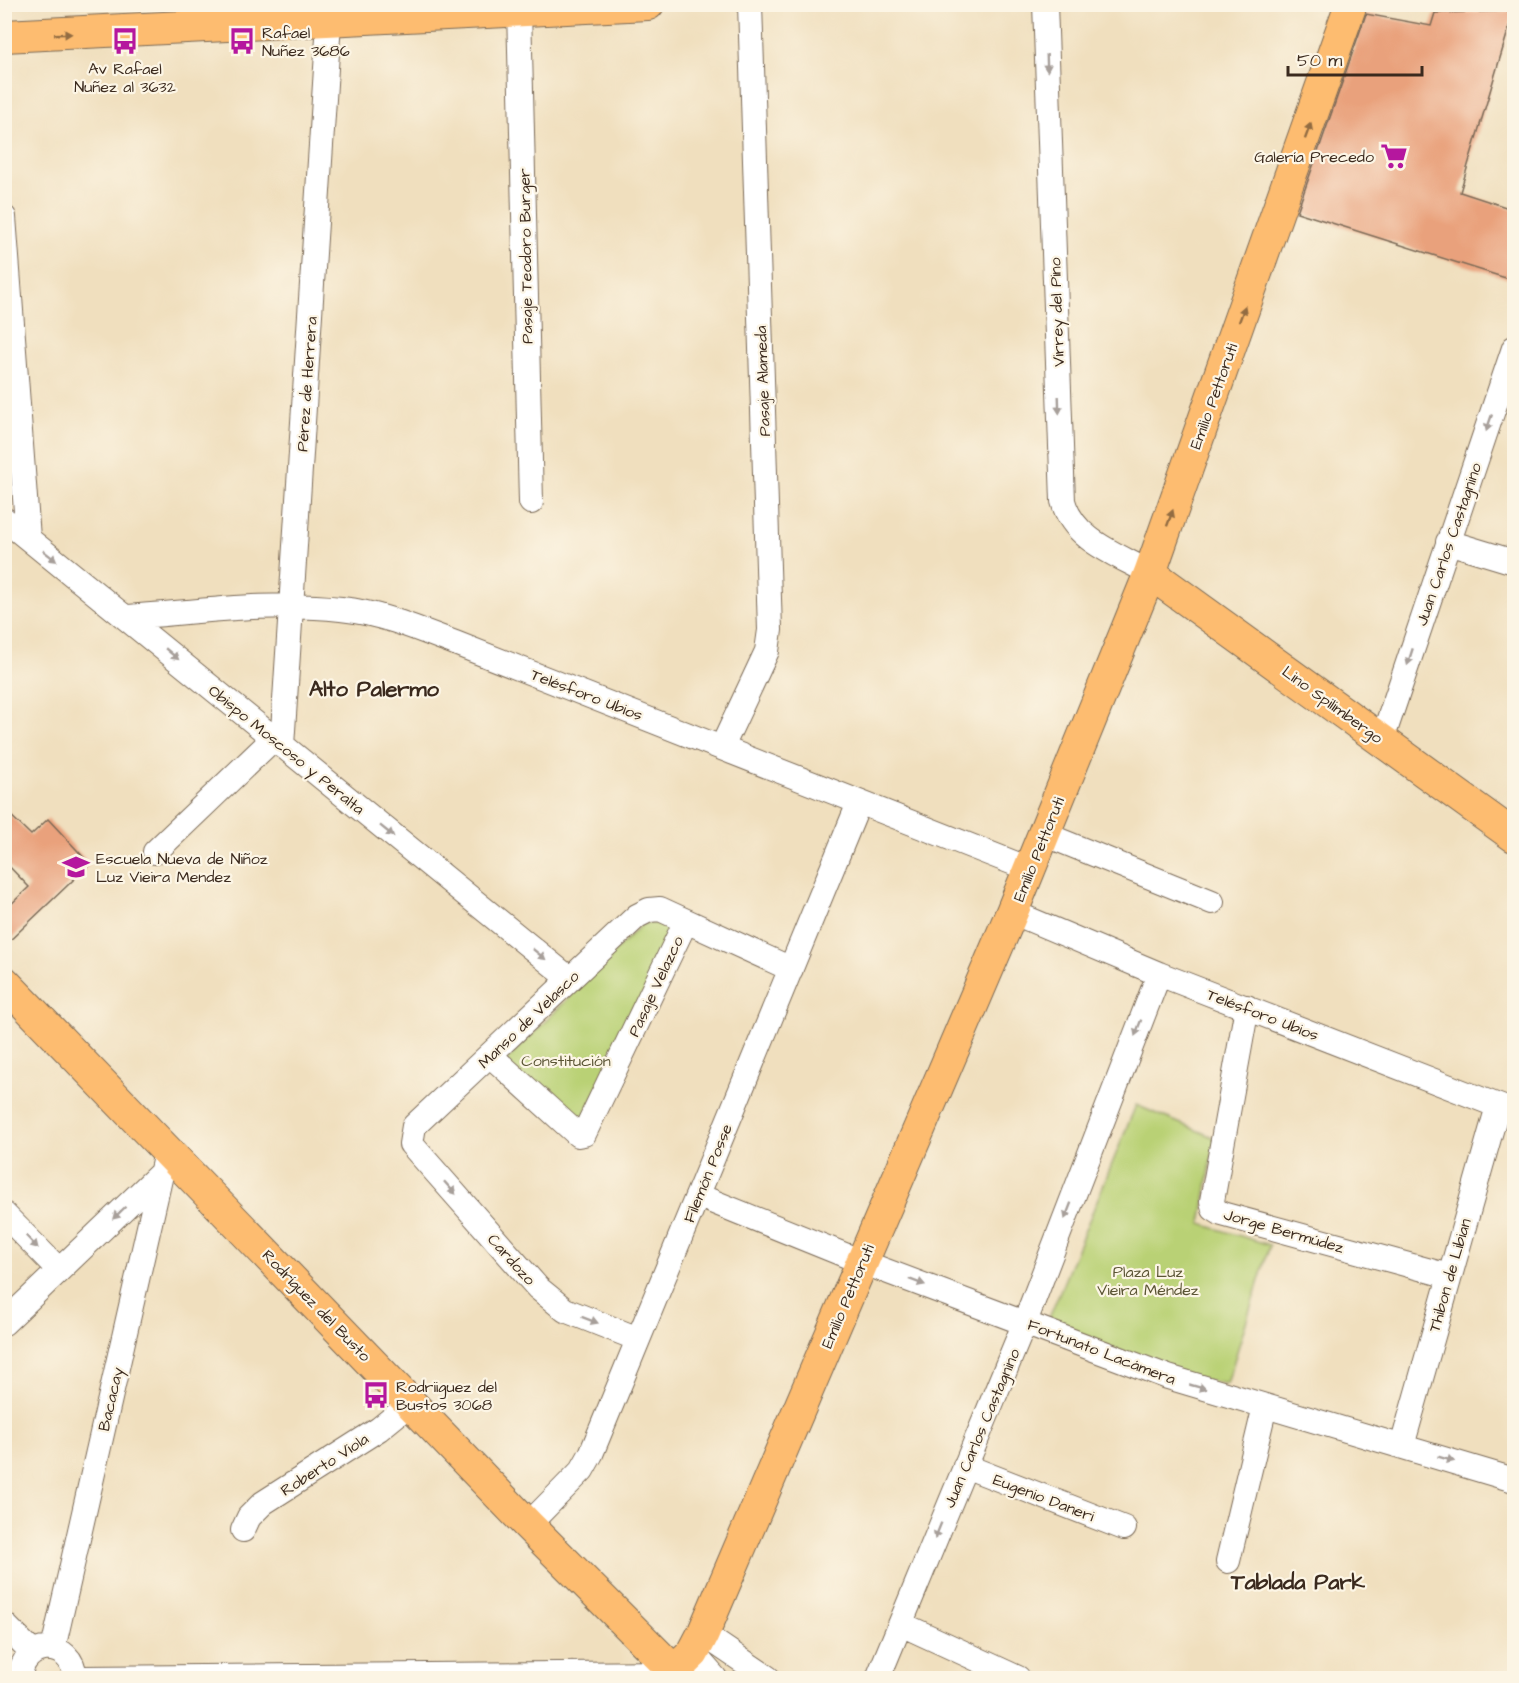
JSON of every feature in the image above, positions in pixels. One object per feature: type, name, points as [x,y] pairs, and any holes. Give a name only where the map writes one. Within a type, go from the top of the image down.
[{"type":"main road","points":[[4,36],[329,22],[519,9],[648,4]]},
{"type":"main road","name":"Emilio Pettoruti","points":[[684,1663],[862,1262],[1012,912],[1150,573],[1351,4]]},
{"type":"main road","name":"Lino Spilimbergo","points":[[1150,573],[1515,836]]},
{"type":"main road","name":"Rodríguez del Busto","points":[[4,982],[164,1161],[411,1403],[528,1525],[684,1663]]},
{"type":"street","name":"Pasaje Alameda","points":[[722,747],[758,674],[767,651],[770,630],[750,4]]},
{"type":"street","name":"Virrey del Pino","points":[[1045,4],[1063,501],[1067,516],[1077,530],[1150,573]]},
{"type":"street","name":"Pasaje Teodoro Burger","points":[[519,9],[531,502]]},
{"type":"street","name":"Pérez de Herrera","points":[[278,743],[292,606],[329,22]]},
{"type":"street","points":[[4,217],[28,538]]},
{"type":"street","name":"Juan Carlos Castagnino","points":[[1382,740],[1515,348]]},
{"type":"street","name":"Obispo Moscoso y Peralta","points":[[4,519],[127,616],[278,743],[570,979]]},
{"type":"street","points":[[1448,542],[1515,562]]},
{"type":"street","name":"Telésforo Ubios","points":[[127,616],[292,606],[343,609],[412,627],[1029,869]]},
{"type":"street","points":[[155,852],[278,743]]},
{"type":"street","name":"Filemón Posse","points":[[528,1525],[587,1462],[699,1196],[859,803]]},
{"type":"street","points":[[1044,834],[1212,902]]},
{"type":"street","name":"Manso de Velasco","points":[[411,1144],[414,1126],[491,1056],[637,916],[650,910],[660,909],[686,921]]},
{"type":"street","name":"Telésforo Ubios","points":[[1012,912],[1159,974],[1506,1109]]},
{"type":"street","points":[[686,921],[791,969]]},
{"type":"street","name":"Pasaje Velazco","points":[[491,1056],[578,1135],[584,1134],[686,921]]},
{"type":"street","name":"Juan Carlos Castagnino","points":[[878,1678],[1025,1322],[1159,974]]},
{"type":"street","name":"Jorge Bermúdez","points":[[1247,1007],[1212,1201],[1214,1209],[1222,1214],[1449,1276]]},
{"type":"street","name":"Thibon de Libian","points":[[1402,1446],[1449,1276],[1506,1109]]},
{"type":"street","name":"Cardozo","points":[[411,1144],[538,1288],[565,1310],[638,1339]]},
{"type":"street","points":[[4,1323],[59,1270],[164,1161]]},
{"type":"street","name":"Bacacay","points":[[20,1678],[21,1667],[43,1651],[164,1161]]},
{"type":"street","name":"Fortunato Lacámera","points":[[699,1196],[862,1262],[1168,1377],[1515,1480]]},
{"type":"street","points":[[4,1214],[59,1270]]},
{"type":"street","name":"Roberto Viola","points":[[243,1530],[249,1517],[263,1503],[379,1429],[411,1403]]},
{"type":"street","points":[[1228,1561],[1264,1406]]},
{"type":"street","name":"Eugenio Daneri","points":[[965,1466],[1124,1528]]},
{"type":"street","points":[[4,1624],[43,1651],[67,1656],[75,1670],[75,1678]]},
{"type":"street","points":[[901,1624],[1018,1678]]},
{"type":"street","points":[[81,1678],[684,1663],[756,1675]]},
{"type":"street","points":[[684,1663],[715,1678]]},
{"type":"green space","name":"Constitución","points":[[680,923],[580,1125],[504,1063],[642,924]]},
{"type":"green space","name":"Plaza Luz Vieira Méndez","points":[[1136,1105],[1215,1138],[1201,1224],[1270,1245],[1227,1384],[1187,1377],[1047,1323]]},
{"type":"building","name":"Galería Precedo","points":[[1514,11],[1460,192],[1515,210],[1515,281],[1297,212],[1366,14],[1431,26],[1435,13]]},
{"type":"building","points":[[4,809],[31,835],[48,819],[90,864],[4,946],[4,911],[29,887],[4,861]]},
{"type":"place","name":"Av Rafael Nuñez al 3632","points":[[125,41]]},
{"type":"place","name":"Rafael Nuñez 3686","points":[[242,41]]},
{"type":"place","name":"Galería Precedo","points":[[1394,156]]},
{"type":"place","name":"Escuela Nueva de Niñoz Luz Vieira Mendez","points":[[76,867]]},
{"type":"place","name":"Rodriiguez del Bustos 3068","points":[[376,1395]]},
{"type":"district","name":"Alto Palermo","points":[[374,688]]},
{"type":"district","name":"Tablada Park","points":[[1298,1581]]}]
